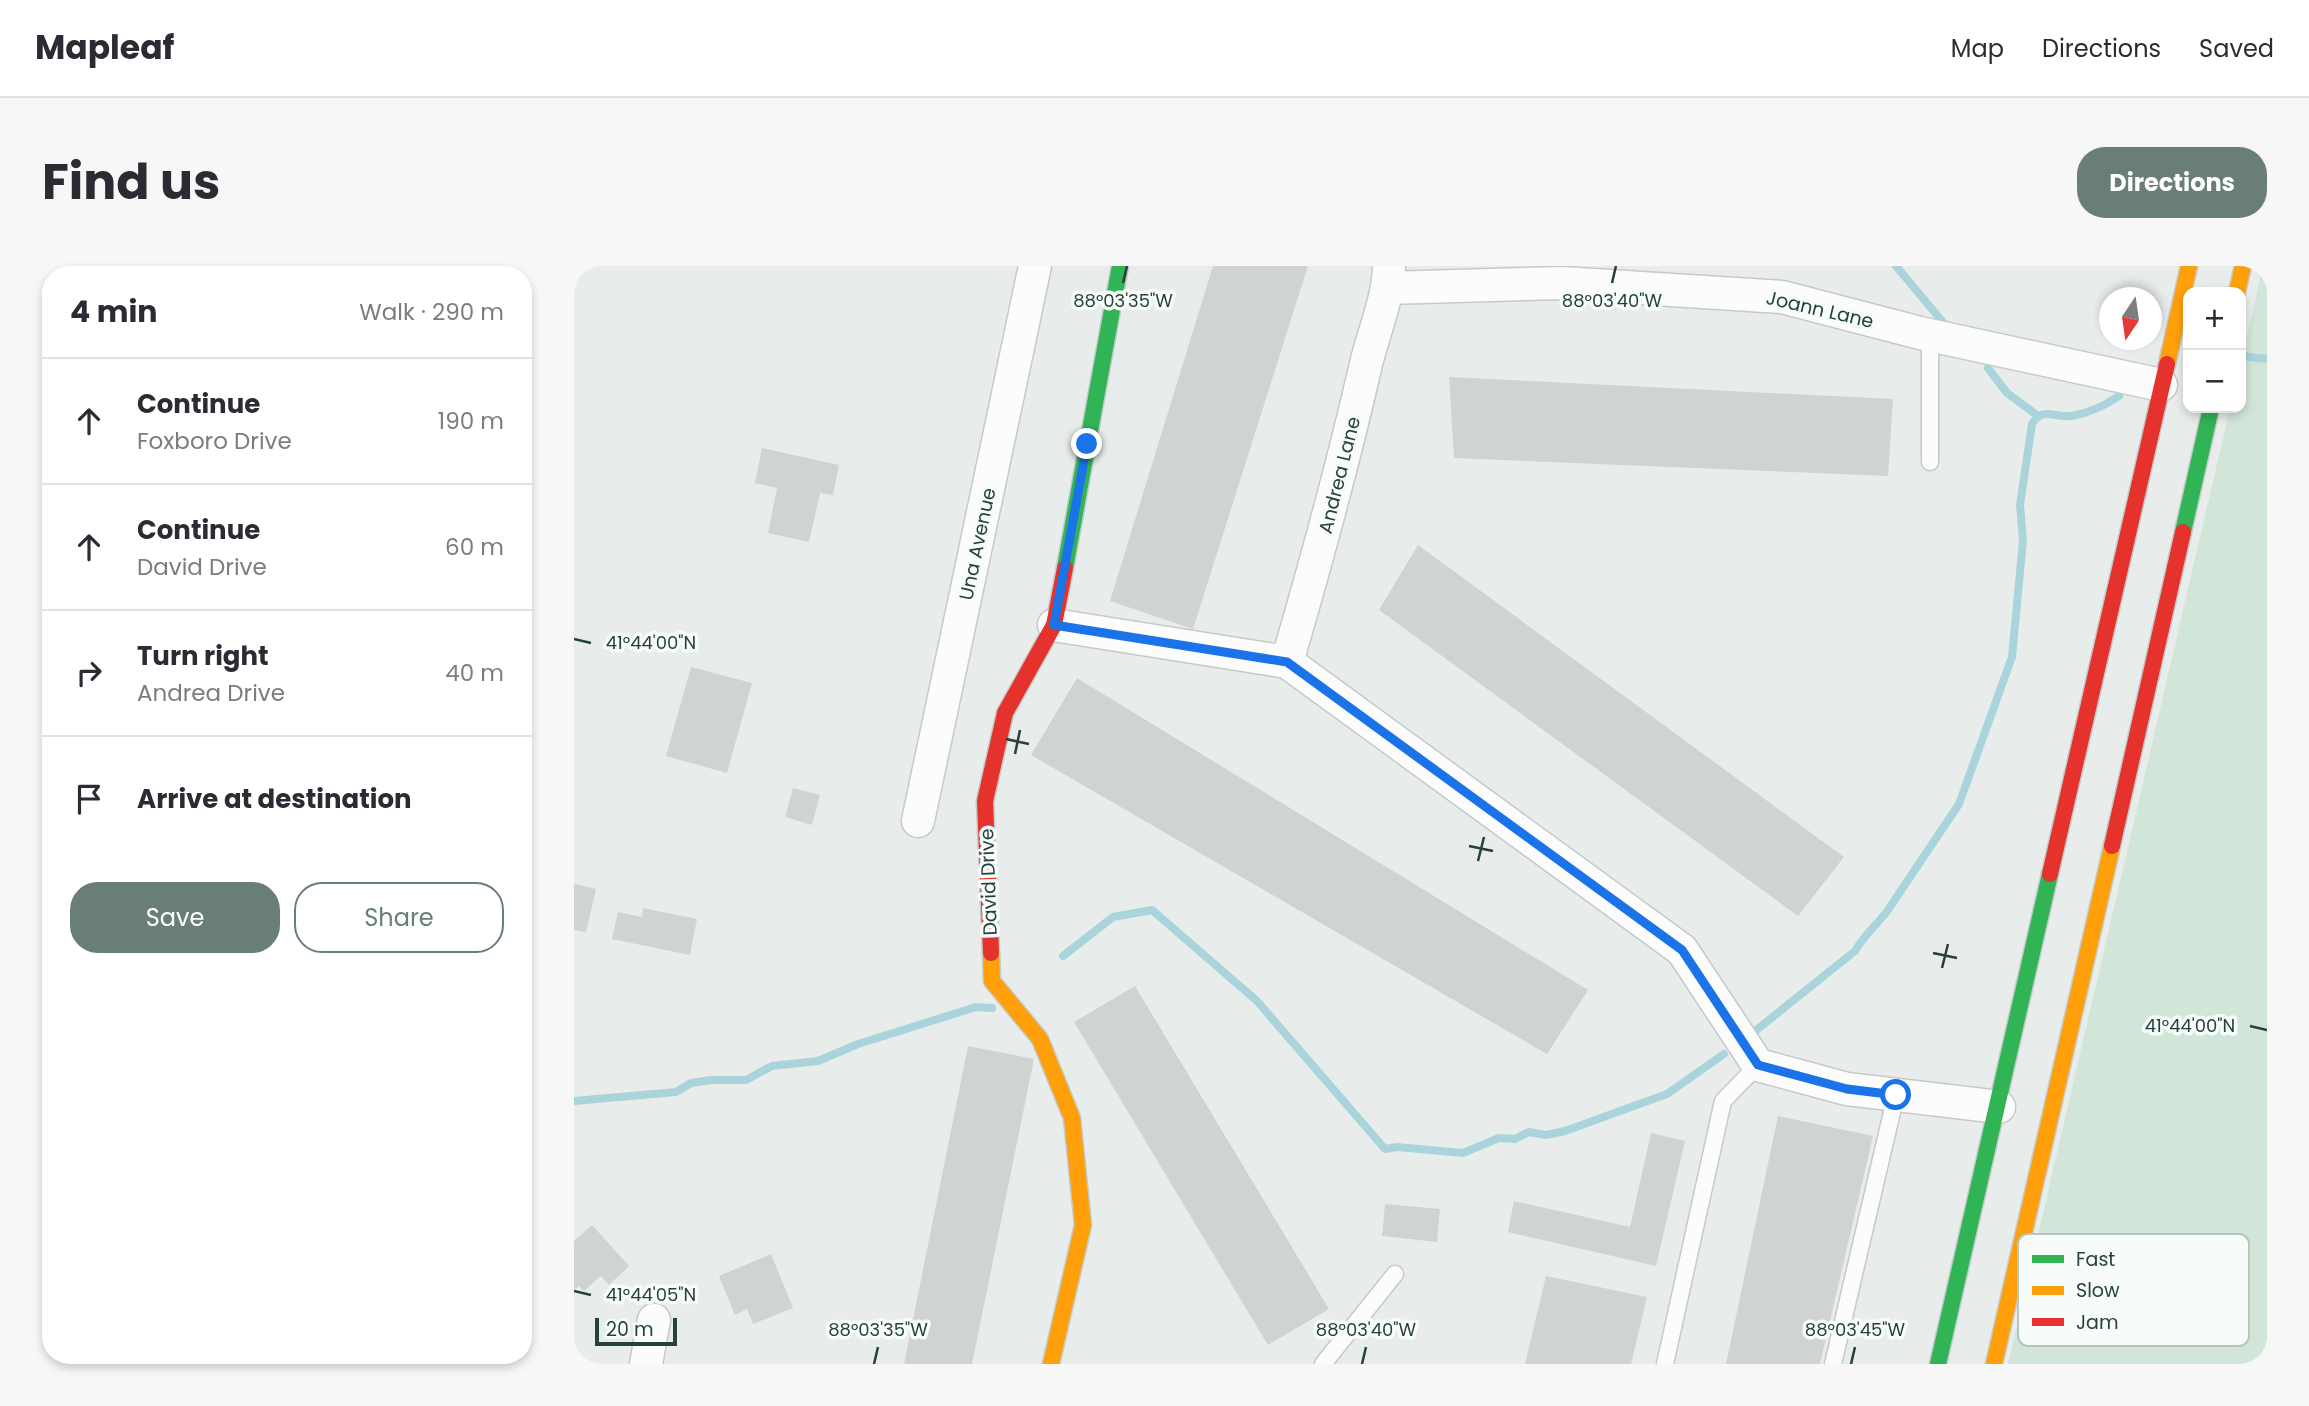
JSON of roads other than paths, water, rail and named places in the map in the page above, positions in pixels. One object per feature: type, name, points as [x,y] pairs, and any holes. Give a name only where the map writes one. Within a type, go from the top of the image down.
[{"type":"main road","name":"David Drive","points":[[1051,1364],[1083,1225],[1072,1118],[1040,1039],[992,981],[985,801],[1005,713],[1054,625],[1120,266]]},
{"type":"main road","points":[[1938,1364],[1999,1107],[2189,266]]},
{"type":"main road","points":[[2238,287],[2243,266]]},
{"type":"main road","points":[[2024,1234],[2210,413]]},
{"type":"main road","points":[[1994,1364],[2018,1258]]},
{"type":"street","name":"Una Avenue","points":[[918,821],[1035,266]]},
{"type":"street","name":"Joann Lane","points":[[1388,277],[1562,283],[1782,297],[1930,336],[2161,385]]},
{"type":"street","name":"Andrea Lane","points":[[1287,662],[1338,485],[1388,277]]},
{"type":"street","points":[[1054,625],[1287,662],[1682,950],[1758,1065],[1847,1089],[1999,1107]]},
{"type":"street","points":[[646,1364],[654,1320]]},
{"type":"lane","points":[[1930,336],[1930,462]]},
{"type":"lane","points":[[1665,1364],[1723,1101],[1758,1065]]},
{"type":"lane","points":[[1833,1364],[1896,1095]]},
{"type":"lane","points":[[1324,1364],[1395,1274]]},
{"type":"waterway","points":[[1896,266],[1947,327]]},
{"type":"waterway","points":[[2246,357],[2267,359]]},
{"type":"waterway","points":[[1988,368],[2007,393],[2038,416]]},
{"type":"waterway","points":[[1749,1036],[1855,951],[1888,910],[1959,804],[2012,657],[2023,540],[2020,505],[2032,424],[2041,415],[2078,415],[2119,396]]},
{"type":"waterway","points":[[1063,956],[1113,917],[1152,910],[1257,1001],[1385,1149],[1397,1147],[1463,1153],[1499,1138],[1515,1139],[1529,1132],[1546,1135],[1565,1131],[1667,1094],[1724,1054]]},
{"type":"waterway","points":[[574,1101],[676,1092],[691,1083],[711,1080],[746,1080],[772,1066],[818,1061],[858,1044],[976,1007],[992,1008]]}]
